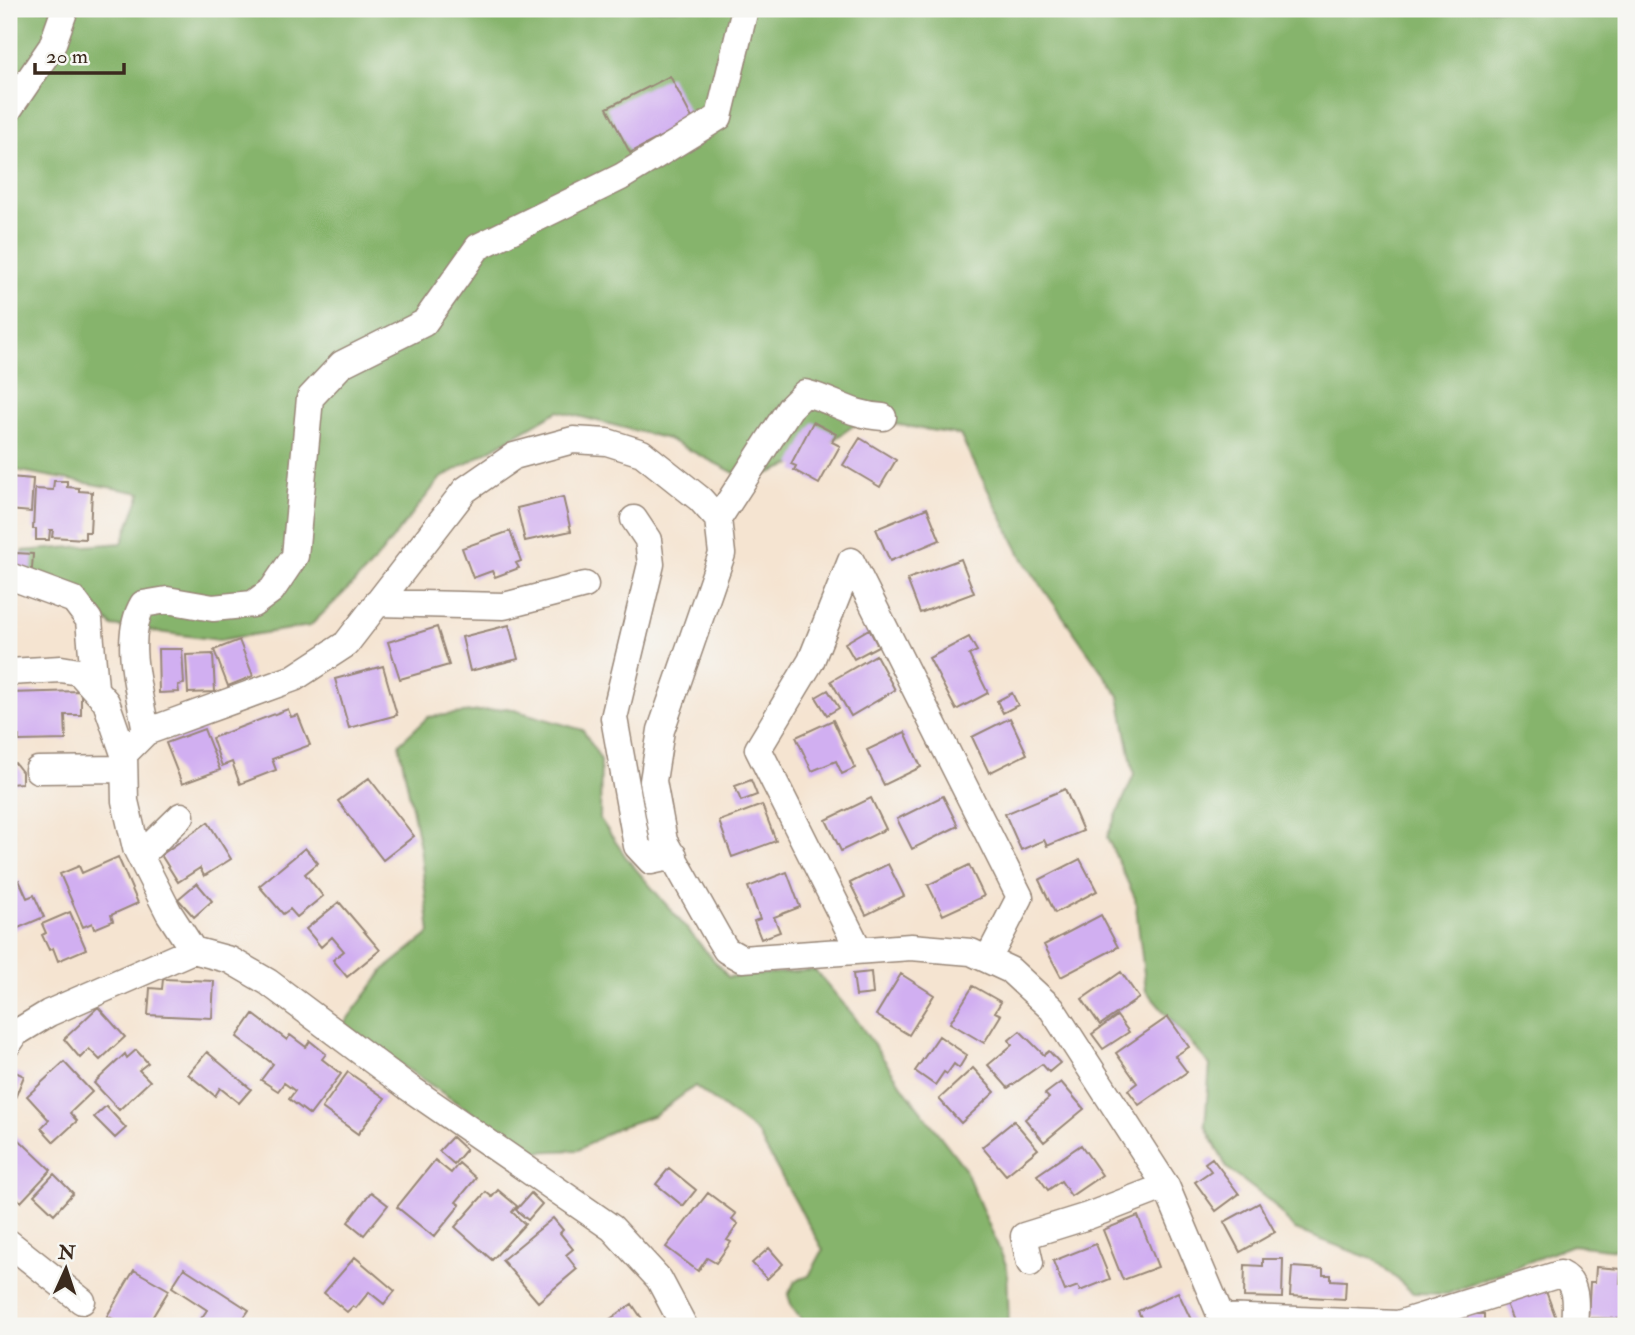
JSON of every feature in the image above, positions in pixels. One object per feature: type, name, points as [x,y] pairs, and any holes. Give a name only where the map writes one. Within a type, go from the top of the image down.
[{"type":"street","points":[[9,109],[52,46],[65,9]]},
{"type":"street","points":[[146,732],[135,661],[134,620],[144,604],[167,600],[213,608],[226,607],[253,604],[272,590],[295,556],[310,398],[342,364],[424,323],[478,247],[621,177],[719,117],[745,9]]},
{"type":"street","points":[[718,519],[790,408],[804,393],[827,399],[857,415],[883,417]]},
{"type":"street","points":[[38,770],[124,762],[146,732],[294,678],[346,644],[465,490],[514,456],[548,445],[596,440],[642,453],[700,499],[718,519],[722,554],[661,730],[653,782],[664,841],[726,950],[742,959],[911,947],[971,952],[1010,970],[1052,1009],[1166,1186],[1223,1322],[1398,1325],[1560,1274],[1567,1277],[1572,1286],[1574,1326]]},
{"type":"street","points":[[634,519],[648,540],[651,564],[614,718],[637,846],[651,861],[674,856]]},
{"type":"street","points":[[859,950],[758,749],[811,661],[851,561],[1020,897],[988,959]]},
{"type":"street","points":[[12,577],[74,600],[89,620],[95,687]]},
{"type":"street","points":[[377,603],[504,606],[585,585]]},
{"type":"street","points":[[9,672],[61,669],[79,672],[106,702],[124,762],[125,801],[140,856],[193,950]]},
{"type":"street","points":[[140,856],[181,816]]},
{"type":"street","points":[[9,1043],[16,1033],[49,1013],[193,950],[230,960],[268,982],[408,1087],[612,1228],[659,1279],[684,1326]]},
{"type":"street","points":[[1030,1263],[1024,1236],[1088,1216],[1166,1186]]},
{"type":"street","points":[[9,1243],[82,1301]]},
{"type":"green space","points":[[9,9],[1626,9],[1626,1251],[1572,1245],[1447,1294],[1413,1293],[1375,1260],[1295,1230],[1271,1202],[1227,1168],[1205,1125],[1210,1065],[1146,991],[1135,898],[1107,837],[1134,775],[1119,696],[1024,561],[960,435],[863,419],[806,459],[750,481],[668,439],[558,411],[440,479],[370,567],[310,626],[219,640],[112,626],[81,590],[24,581],[23,551],[122,543],[141,493],[9,469]]},
{"type":"green space","points":[[507,708],[583,730],[601,760],[600,819],[628,860],[728,977],[815,970],[854,1016],[905,1090],[964,1167],[1007,1267],[1009,1326],[806,1326],[792,1307],[788,1295],[795,1281],[809,1276],[823,1250],[757,1133],[695,1086],[655,1115],[617,1128],[578,1150],[529,1152],[343,1025],[385,969],[430,933],[420,847],[399,744],[428,717]]},
{"type":"building","points":[[670,76],[693,120],[630,153],[607,108]]},
{"type":"building","points":[[813,422],[836,434],[832,442],[840,446],[819,484],[794,470],[796,466],[791,464]]},
{"type":"building","points":[[860,438],[896,460],[880,487],[843,465]]},
{"type":"building","points":[[9,477],[33,479],[31,512],[9,510]]},
{"type":"building","points":[[54,481],[67,481],[67,487],[92,492],[90,532],[85,532],[85,539],[52,537],[53,530],[50,530],[49,540],[36,540],[36,529],[33,529],[35,489],[53,490]]},
{"type":"building","points":[[563,497],[571,531],[525,541],[517,508]]},
{"type":"building","points":[[927,508],[940,540],[890,561],[876,529]]},
{"type":"building","points":[[510,531],[521,561],[516,563],[519,568],[495,577],[492,571],[473,578],[462,548]]},
{"type":"building","points":[[16,553],[33,554],[32,569],[16,569]]},
{"type":"building","points":[[961,559],[974,593],[920,613],[907,579]]},
{"type":"building","points":[[509,625],[518,659],[470,671],[462,637]]},
{"type":"building","points":[[437,627],[449,665],[400,679],[388,642]]},
{"type":"building","points":[[869,629],[878,646],[854,659],[845,643]]},
{"type":"building","points":[[969,637],[977,651],[969,655],[988,693],[956,710],[929,658]]},
{"type":"building","points":[[239,640],[253,676],[228,686],[214,650]]},
{"type":"building","points":[[158,649],[182,649],[184,684],[178,685],[179,692],[159,693]]},
{"type":"building","points":[[213,654],[215,692],[188,693],[186,655]]},
{"type":"building","points":[[876,655],[895,690],[851,716],[831,681]]},
{"type":"building","points":[[383,666],[397,715],[349,728],[335,679]]},
{"type":"building","points":[[828,690],[839,708],[827,715],[816,697]]},
{"type":"building","points":[[81,691],[81,715],[65,715],[66,740],[19,741],[19,736],[9,737],[9,693]]},
{"type":"building","points":[[1012,693],[1018,705],[1003,713],[997,701]]},
{"type":"building","points":[[288,709],[291,717],[298,715],[310,745],[272,759],[276,770],[240,784],[232,762],[222,766],[212,738]]},
{"type":"building","points":[[1010,718],[1027,754],[989,773],[972,737]]},
{"type":"building","points":[[833,720],[855,768],[842,774],[836,761],[812,771],[796,737]]},
{"type":"building","points":[[204,729],[220,770],[182,784],[166,743]]},
{"type":"building","points":[[905,732],[921,767],[884,785],[867,750]]},
{"type":"building","points":[[9,763],[15,763],[22,772],[22,783],[9,784]]},
{"type":"building","points":[[369,778],[414,836],[383,860],[338,801]]},
{"type":"building","points":[[751,780],[757,795],[741,801],[735,786]]},
{"type":"building","points":[[1065,789],[1083,831],[1047,846],[1044,840],[1021,850],[1005,814]]},
{"type":"building","points":[[943,796],[958,826],[912,849],[897,819]]},
{"type":"building","points":[[871,798],[886,829],[841,851],[826,820]]},
{"type":"building","points":[[762,805],[776,841],[732,857],[719,821]]},
{"type":"building","points":[[208,822],[231,859],[204,876],[200,868],[178,882],[161,855]]},
{"type":"building","points":[[305,848],[318,863],[305,874],[323,896],[297,917],[290,909],[283,914],[259,886]]},
{"type":"building","points":[[118,857],[138,903],[111,915],[113,921],[94,929],[92,923],[83,927],[60,874],[79,866],[82,873]]},
{"type":"building","points":[[1080,859],[1097,891],[1055,913],[1039,880]]},
{"type":"building","points":[[888,864],[904,896],[866,915],[850,883]]},
{"type":"building","points":[[969,865],[984,896],[943,915],[928,885]]},
{"type":"building","points":[[787,872],[800,907],[774,917],[780,932],[761,939],[754,921],[760,919],[748,887]]},
{"type":"building","points":[[19,880],[27,898],[34,895],[44,917],[9,932],[9,885]]},
{"type":"building","points":[[197,883],[212,901],[194,917],[178,899]]},
{"type":"building","points":[[339,902],[380,950],[347,977],[333,960],[344,951],[332,937],[321,947],[306,929]]},
{"type":"building","points":[[70,912],[86,949],[58,961],[53,948],[49,950],[42,935],[46,933],[42,924]]},
{"type":"building","points":[[1101,915],[1118,947],[1061,977],[1044,945]]},
{"type":"building","points":[[871,972],[873,994],[856,996],[853,974]]},
{"type":"building","points":[[1121,972],[1139,998],[1100,1025],[1082,999]]},
{"type":"building","points":[[901,974],[934,995],[909,1035],[876,1015]]},
{"type":"building","points":[[163,979],[214,981],[212,1018],[148,1015],[150,988],[162,989]]},
{"type":"building","points":[[973,986],[1001,1002],[995,1012],[1001,1015],[984,1043],[950,1023]]},
{"type":"building","points":[[98,1007],[125,1037],[100,1060],[89,1049],[80,1058],[64,1039]]},
{"type":"building","points":[[253,1014],[287,1040],[290,1035],[306,1047],[310,1041],[326,1054],[322,1059],[341,1074],[310,1115],[289,1099],[295,1091],[284,1083],[278,1091],[261,1080],[273,1064],[237,1037]]},
{"type":"building","points":[[1117,1016],[1129,1032],[1103,1049],[1092,1034]]},
{"type":"building","points":[[1168,1017],[1189,1047],[1175,1056],[1187,1072],[1139,1105],[1128,1090],[1137,1083],[1116,1053]]},
{"type":"building","points":[[1020,1031],[1044,1055],[1049,1051],[1060,1063],[1049,1072],[1042,1064],[1008,1088],[988,1065],[1012,1045],[1009,1040]]},
{"type":"building","points":[[939,1036],[967,1055],[959,1068],[954,1064],[935,1085],[915,1071]]},
{"type":"building","points":[[136,1050],[148,1063],[139,1070],[150,1081],[119,1110],[94,1083],[125,1054],[127,1058]]},
{"type":"building","points":[[207,1052],[251,1089],[239,1103],[220,1088],[215,1096],[188,1074]]},
{"type":"building","points":[[64,1062],[92,1092],[70,1113],[77,1121],[54,1142],[41,1128],[49,1120],[27,1096]]},
{"type":"building","points":[[973,1068],[995,1092],[961,1123],[939,1099]]},
{"type":"building","points":[[9,1069],[24,1076],[9,1113]]},
{"type":"building","points":[[348,1072],[385,1098],[358,1134],[322,1108]]},
{"type":"building","points":[[1061,1082],[1084,1109],[1044,1142],[1025,1119],[1049,1098],[1045,1094]]},
{"type":"building","points":[[106,1106],[126,1128],[115,1138],[94,1117]]},
{"type":"building","points":[[1014,1121],[1038,1149],[1006,1175],[982,1147]]},
{"type":"building","points":[[9,1130],[51,1170],[21,1202],[9,1190]]},
{"type":"building","points":[[452,1137],[466,1150],[454,1164],[439,1151]]},
{"type":"building","points":[[1081,1145],[1102,1175],[1071,1196],[1061,1181],[1048,1190],[1037,1175]]},
{"type":"building","points":[[1212,1158],[1239,1194],[1216,1211],[1195,1182],[1211,1171],[1205,1163]]},
{"type":"building","points":[[435,1160],[451,1173],[459,1163],[476,1178],[456,1202],[460,1205],[434,1237],[397,1207]]},
{"type":"building","points":[[669,1168],[696,1190],[683,1206],[656,1184]]},
{"type":"building","points":[[54,1174],[73,1193],[54,1214],[34,1195]]},
{"type":"building","points":[[498,1190],[517,1206],[512,1212],[525,1224],[492,1260],[455,1227],[486,1192],[492,1197]]},
{"type":"building","points":[[371,1192],[388,1205],[364,1235],[348,1222]]},
{"type":"building","points":[[531,1193],[542,1204],[528,1220],[516,1210]]},
{"type":"building","points":[[708,1193],[736,1214],[732,1219],[738,1224],[727,1240],[731,1242],[716,1263],[707,1258],[698,1271],[666,1247]]},
{"type":"building","points":[[1259,1203],[1275,1232],[1240,1252],[1224,1222]]},
{"type":"building","points":[[1138,1216],[1158,1267],[1123,1280],[1103,1230]]},
{"type":"building","points":[[553,1218],[563,1230],[560,1233],[573,1249],[566,1255],[577,1269],[538,1302],[502,1260]]},
{"type":"building","points":[[1096,1244],[1110,1279],[1080,1291],[1078,1286],[1065,1291],[1053,1261]]},
{"type":"building","points":[[769,1248],[783,1264],[767,1279],[752,1263]]},
{"type":"building","points":[[355,1257],[395,1291],[384,1304],[369,1292],[356,1308],[353,1306],[347,1312],[324,1293]]},
{"type":"building","points":[[1263,1259],[1283,1259],[1282,1298],[1244,1297],[1245,1265],[1263,1266]]},
{"type":"building","points":[[1292,1267],[1323,1269],[1323,1275],[1331,1275],[1331,1280],[1346,1281],[1345,1299],[1290,1296]]},
{"type":"building","points":[[1596,1267],[1621,1269],[1620,1283],[1626,1283],[1625,1319],[1588,1318],[1590,1282],[1595,1282]]},
{"type":"building","points":[[184,1268],[249,1310],[238,1326],[196,1326],[207,1310],[172,1287]]},
{"type":"building","points":[[134,1270],[169,1290],[147,1326],[126,1326],[107,1316]]},
{"type":"building","points":[[1544,1286],[1557,1321],[1542,1326],[1515,1326],[1505,1301]]},
{"type":"building","points":[[1178,1292],[1194,1326],[1145,1326],[1138,1311]]},
{"type":"building","points":[[632,1304],[647,1326],[600,1326]]},
{"type":"building","points":[[1464,1314],[1484,1314],[1484,1326],[1464,1326]]}]
